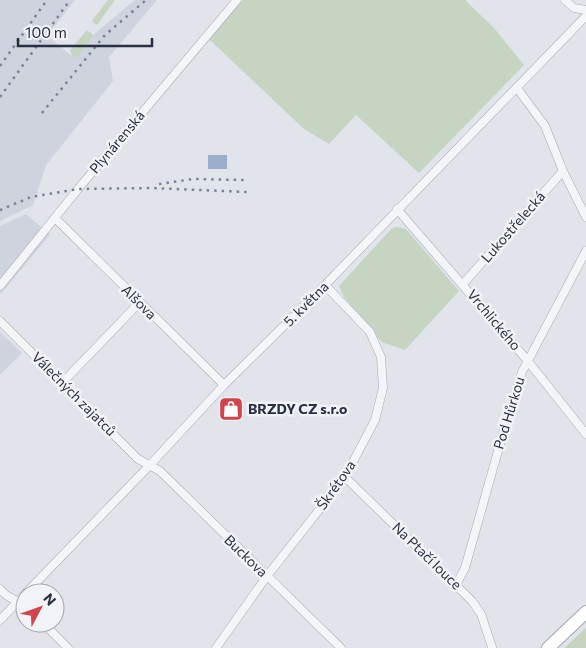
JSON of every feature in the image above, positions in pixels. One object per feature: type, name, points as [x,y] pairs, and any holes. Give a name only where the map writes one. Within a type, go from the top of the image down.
[{"type":"main road","points":[[548,648],[586,612]]},
{"type":"street","name":"Plynárenská","points":[[0,286],[237,0]]},
{"type":"street","points":[[565,0],[574,8],[586,10]]},
{"type":"street","name":"5. května","points":[[37,583],[224,385],[586,16]]},
{"type":"street","points":[[517,88],[545,126],[563,171],[586,218]]},
{"type":"street","name":"Lukostřelecká","points":[[463,284],[563,171]]},
{"type":"street","name":"Vrchlického","points":[[397,209],[527,360],[586,434]]},
{"type":"street","name":"Alšova","points":[[55,218],[224,385]]},
{"type":"street","name":"Pod Hůrkou","points":[[456,585],[465,568],[505,426],[527,360],[586,251]]},
{"type":"street","name":"Škrétova","points":[[216,648],[268,576],[345,477],[375,420],[383,388],[381,357],[370,332],[324,285]]},
{"type":"street","points":[[62,383],[140,302]]},
{"type":"street","name":"Válečných zajatců","points":[[0,321],[138,459],[149,466]]},
{"type":"street","name":"Buckova","points":[[149,466],[160,471],[342,648]]},
{"type":"street","name":"Na Ptačí louce","points":[[345,477],[472,601],[480,614],[492,647]]},
{"type":"street","points":[[0,589],[15,600]]},
{"type":"street","name":"5. května","points":[[0,620],[15,609]]},
{"type":"street","points":[[53,633],[68,648]]},
{"type":"shaded area","points":[[0,0],[75,0],[47,36],[72,56],[77,57],[93,35],[135,0],[157,0],[109,57],[113,81],[46,165],[33,205],[0,221]]},
{"type":"shaded area","points":[[26,214],[50,235],[0,295],[0,226]]},
{"type":"shaded area","points":[[0,332],[22,353],[0,375]]},
{"type":"green space","points":[[108,0],[115,0],[97,25],[92,21]]},
{"type":"green space","points":[[243,0],[465,0],[494,28],[524,65],[419,173],[356,115],[329,144],[304,129],[207,38]]},
{"type":"green space","points":[[87,30],[93,35],[77,58],[72,56],[70,50]]},
{"type":"green space","points":[[392,228],[406,229],[459,291],[405,350],[382,342],[344,297],[339,286]]},
{"type":"green space","points":[[586,628],[586,648],[564,648]]},
{"type":"water","points":[[208,155],[227,155],[227,169],[208,169]]},
{"type":"railway","points":[[0,66],[47,0]]},
{"type":"railway","points":[[0,97],[70,0]]},
{"type":"railway","points":[[42,113],[105,35],[146,0]]},
{"type":"railway","points":[[159,184],[193,179],[245,180]]},
{"type":"railway","points":[[0,210],[31,197],[78,189],[152,188],[247,192]]},
{"type":"place","name":"BRZDY CZ s.r.o","points":[[231,409]]}]
